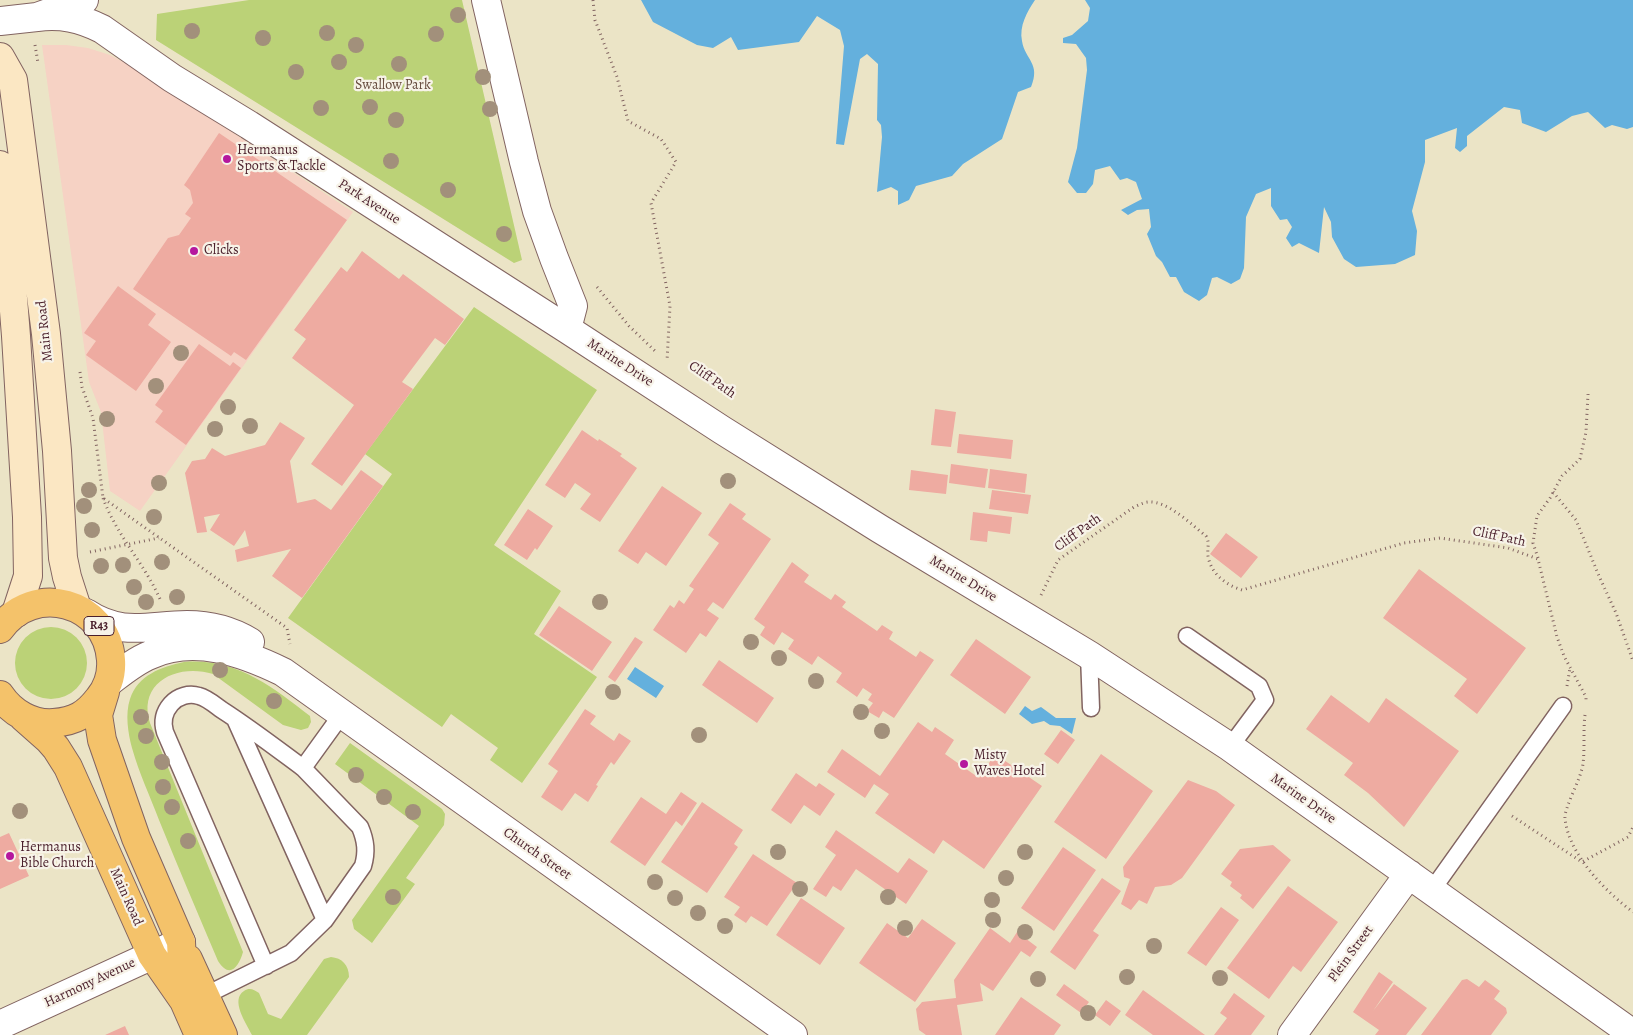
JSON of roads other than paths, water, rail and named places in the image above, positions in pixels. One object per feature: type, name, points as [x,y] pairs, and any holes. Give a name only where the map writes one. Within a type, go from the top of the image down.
[{"type":"main road","name":"Main Road","points":[[0,57],[13,80],[46,334],[57,452],[63,558],[67,578],[81,611]]},
{"type":"main road","name":"Main Road","points":[[0,165],[5,198],[8,337],[27,517],[28,559],[28,576],[5,622]]},
{"type":"main road","name":"Main Road","points":[[5,622],[30,605],[46,602],[62,603],[81,611],[97,624],[106,637],[111,667],[98,715],[102,740],[136,838],[181,942],[194,999],[199,1035]]},
{"type":"main road","name":"Main Road","points":[[23,717],[46,724],[69,721],[90,710],[107,687]]},
{"type":"main road","name":"Main Road","points":[[0,695],[6,705],[23,717],[53,744],[68,767],[152,955],[194,999]]},
{"type":"main road","points":[[194,999],[224,1035]]},
{"type":"street","points":[[0,21],[34,17],[84,0]]},
{"type":"street","points":[[486,0],[537,210],[573,306],[568,329]]},
{"type":"street","name":"Park Avenue","points":[[34,17],[63,16],[89,23],[102,29],[172,78],[568,329]]},
{"type":"street","name":"Marine Drive","points":[[568,329],[731,435],[880,529],[1089,655],[1230,747],[1633,1034]]},
{"type":"street","points":[[8,337],[46,334]]},
{"type":"street","name":"Church Street","points":[[81,611],[95,620],[117,627],[144,629],[188,625],[208,627],[227,632],[243,638],[258,647],[288,676]]},
{"type":"street","name":"Church Street","points":[[107,687],[134,663],[151,654],[170,648],[191,645],[218,648],[243,655],[288,676],[793,1035]]},
{"type":"street","name":"Plein Street","points":[[1292,1035],[1409,874]]},
{"type":"street","name":"Harmony Avenue","points":[[0,1025],[181,942]]},
{"type":"lane","points":[[1186,636],[1259,686],[1265,700],[1230,747]]},
{"type":"lane","points":[[1089,655],[1091,708]]},
{"type":"lane","points":[[194,999],[266,966],[291,953],[325,920],[363,866],[366,847],[360,827],[303,768],[207,700],[199,696],[181,696],[167,708],[163,724],[164,732],[266,966]]},
{"type":"lane","points":[[1432,890],[1563,706]]},
{"type":"lane","points":[[303,768],[342,714]]},
{"type":"lane","points":[[234,718],[325,920]]},
{"type":"water","points":[[641,0],[1035,0],[1024,19],[1021,35],[1033,67],[1034,79],[1031,87],[1018,92],[1002,139],[963,164],[952,176],[916,186],[909,200],[898,205],[898,191],[891,187],[877,192],[882,137],[881,125],[877,120],[878,64],[867,54],[860,59],[844,145],[836,144],[844,46],[840,30],[817,16],[799,42],[738,50],[731,37],[713,48],[697,45],[653,22]]},
{"type":"water","points":[[1085,0],[1633,0],[1633,127],[1627,129],[1612,125],[1605,128],[1588,112],[1572,116],[1546,132],[1522,123],[1520,110],[1504,107],[1467,136],[1467,146],[1460,152],[1455,148],[1457,128],[1425,140],[1425,162],[1412,211],[1417,231],[1415,255],[1395,264],[1356,267],[1344,259],[1332,237],[1331,222],[1324,207],[1319,253],[1299,243],[1292,247],[1286,238],[1292,227],[1287,219],[1280,220],[1271,206],[1271,188],[1256,194],[1246,217],[1244,268],[1240,279],[1231,284],[1217,277],[1212,278],[1207,295],[1199,301],[1184,292],[1176,277],[1170,277],[1162,262],[1156,256],[1147,234],[1151,227],[1149,209],[1137,210],[1128,215],[1121,210],[1142,199],[1136,182],[1127,178],[1120,180],[1110,166],[1095,170],[1093,184],[1086,193],[1077,193],[1068,182],[1077,148],[1087,70],[1086,58],[1076,44],[1063,43],[1063,38],[1072,35],[1088,21],[1090,8]]},
{"type":"water","points":[[635,667],[664,686],[656,698],[627,679]]},
{"type":"water","points":[[1025,706],[1032,711],[1041,707],[1056,718],[1076,718],[1072,734],[1060,726],[1050,725],[1044,721],[1032,724],[1019,714]]},
{"type":"place","name":"Hermanus Sports & Tackle","points":[[227,159]]},
{"type":"place","name":"Clicks","points":[[194,251]]},
{"type":"place","name":"Misty Waves Hotel","points":[[964,764]]},
{"type":"place","name":"Hermanus Bible Church","points":[[10,856]]},
{"type":"park label","name":"Swallow Park","points":[[393,86]]}]
